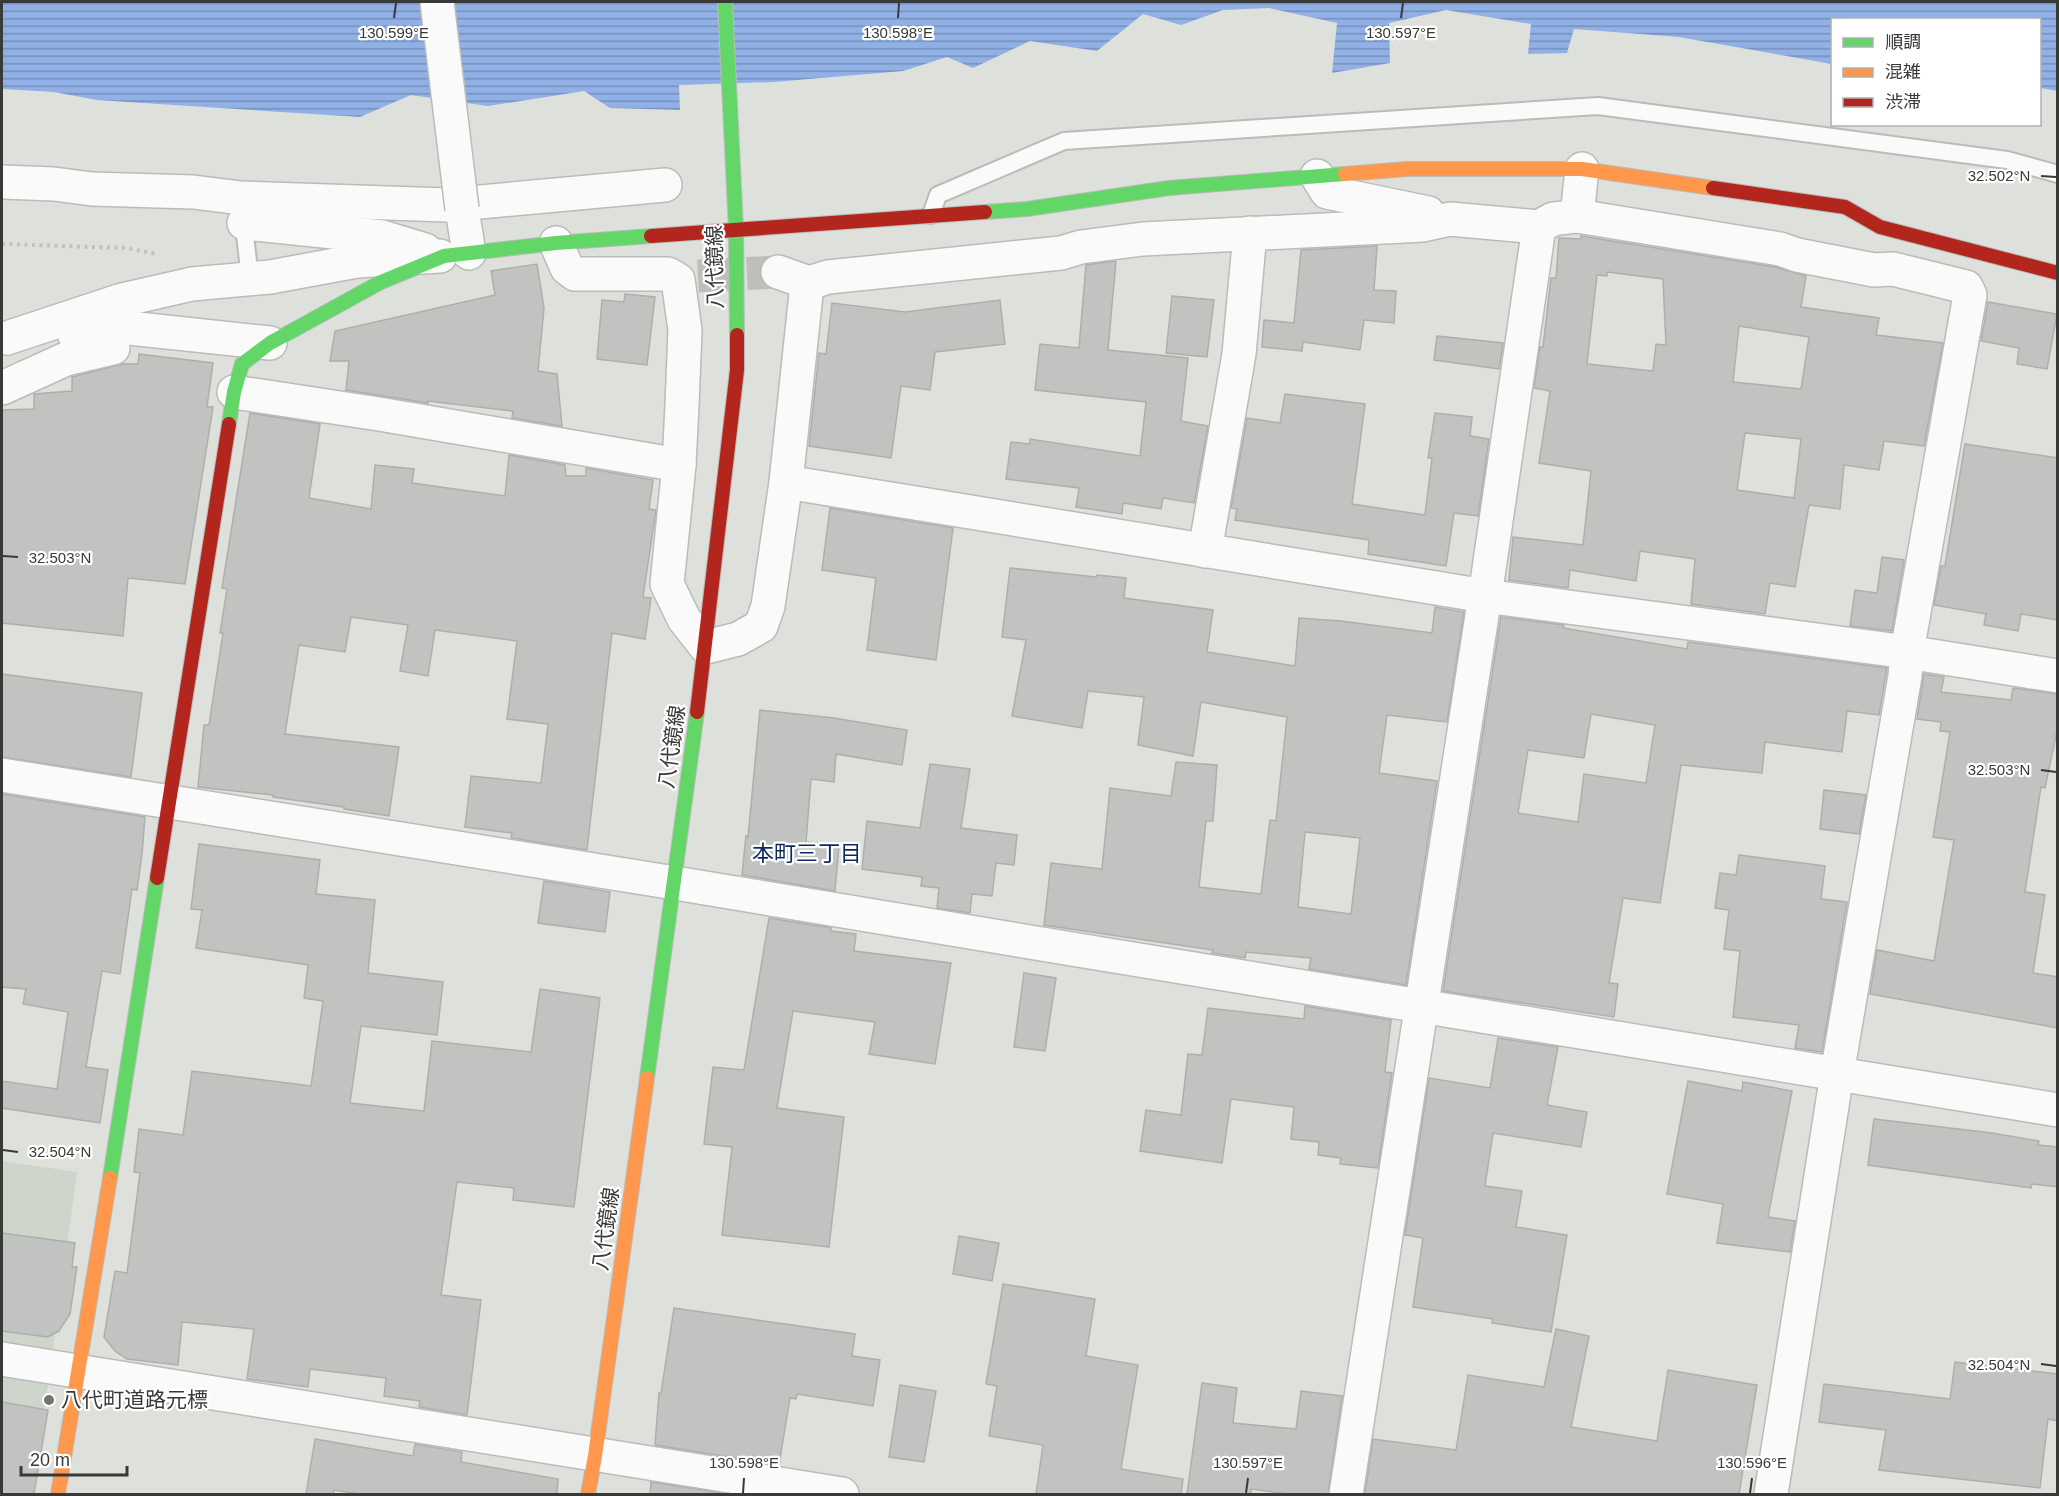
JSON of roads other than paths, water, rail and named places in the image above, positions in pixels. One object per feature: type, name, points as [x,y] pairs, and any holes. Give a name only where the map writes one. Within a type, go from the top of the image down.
[{"type":"street","points":[[437,2],[462,209],[456,254]]},
{"type":"street","name":"八代鏡線","points":[[588,1494],[596,1456],[675,883],[706,648],[737,370],[736,229],[724,2]]},
{"type":"street","points":[[4,339],[122,300],[192,284],[250,279],[357,261],[736,229],[1027,209],[1169,188],[1407,169],[1582,169],[1845,207],[1880,227],[2058,273]]},
{"type":"street","points":[[1577,216],[1582,169]]},
{"type":"street","points":[[1317,176],[1327,192],[1412,208],[1450,219],[1539,227],[1553,219],[1577,216],[1780,249],[1797,255],[1874,270],[1893,269],[1966,286],[1970,295],[1907,652],[1905,676],[1837,1074],[1771,1494]]},
{"type":"street","points":[[2,182],[54,184],[92,189],[193,192],[242,210],[456,254]]},
{"type":"street","points":[[242,210],[447,205],[665,185]]},
{"type":"street","points":[[778,272],[809,283],[828,278],[1061,253],[1081,247],[1143,239],[1423,225],[1450,219]]},
{"type":"street","points":[[1346,1494],[1485,596],[1539,227]]},
{"type":"street","points":[[1205,551],[1239,354],[1250,233]]},
{"type":"street","points":[[556,243],[567,268],[575,274],[668,274],[688,278],[679,465],[667,584],[684,619],[706,648],[738,639],[761,626],[768,606],[786,482],[805,300],[809,283]]},
{"type":"street","points":[[58,1494],[80,1370],[238,378],[270,342],[381,282],[456,254]]},
{"type":"street","points":[[4,339],[60,339],[110,326],[270,342]]},
{"type":"street","points":[[2,388],[66,359],[119,347],[218,358],[238,378],[379,414],[679,465]]},
{"type":"street","points":[[786,482],[1485,596],[1907,652],[2058,676]]},
{"type":"street","points":[[2,775],[2058,1110]]},
{"type":"street","points":[[2,1359],[842,1494]]},
{"type":"lane","points":[[931,215],[939,195],[1064,141],[1598,106],[2007,160],[2058,174]]},
{"type":"lane","points":[[242,210],[250,279]]},
{"type":"water","points":[[2,2],[2057,2],[2058,91],[2041,88],[2041,18],[1831,18],[1831,64],[1679,37],[1574,29],[1567,53],[1528,54],[1531,24],[1446,10],[1389,23],[1390,63],[1332,73],[1337,23],[1269,8],[1223,10],[1181,25],[1143,14],[1097,51],[1030,41],[973,68],[947,57],[903,71],[774,82],[679,85],[680,110],[610,108],[584,91],[488,106],[411,95],[360,117],[97,100],[54,92],[2,89]]},
{"type":"tunnel","points":[[698,276],[778,272]]},
{"type":"place","name":"八代町道路元標","points":[[49,1400]]},
{"type":"district","name":"本町三丁目","points":[[807,853]]}]
